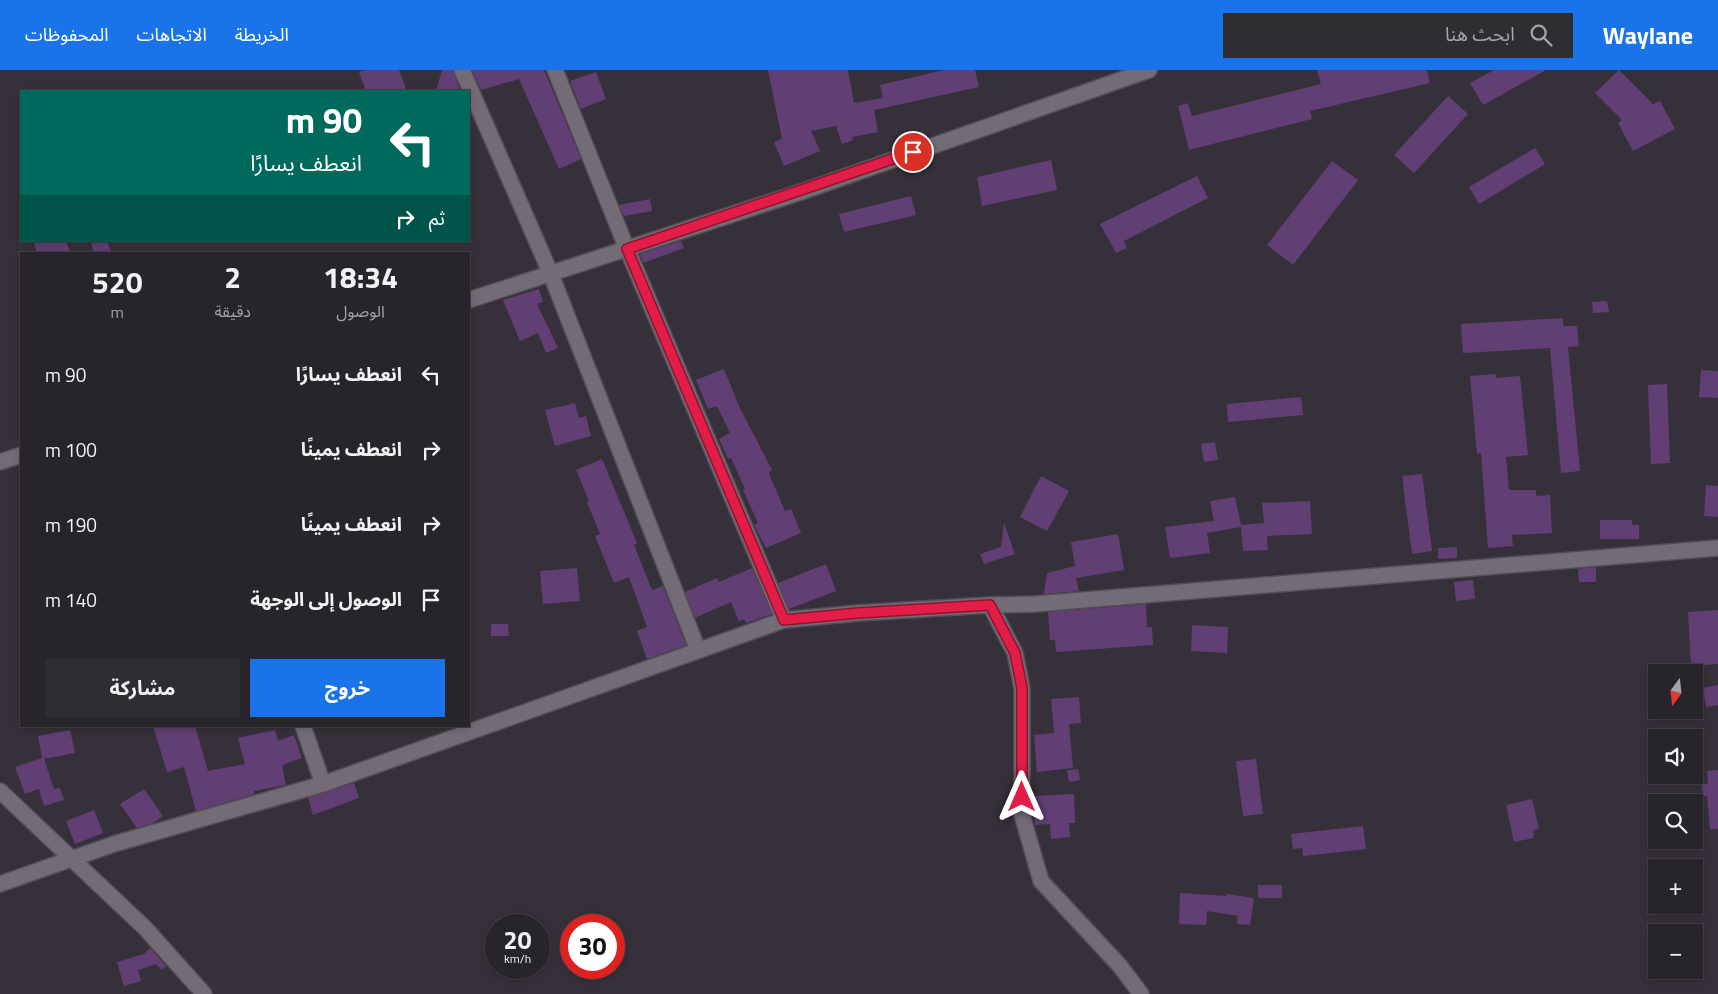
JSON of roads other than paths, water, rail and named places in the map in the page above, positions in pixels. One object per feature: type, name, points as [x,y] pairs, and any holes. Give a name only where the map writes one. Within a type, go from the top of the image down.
[{"type":"street","points":[[462,70],[550,272],[698,650]]},
{"type":"street","points":[[555,70],[627,249],[784,620]]},
{"type":"street","points":[[470,300],[550,272],[804,191],[1149,70]]},
{"type":"street","points":[[0,462],[20,455]]},
{"type":"street","points":[[0,884],[114,844],[323,784],[784,620],[858,613],[1035,604],[1718,548]]},
{"type":"street","points":[[990,605],[1015,653],[1022,688],[1022,815],[1041,881],[1120,966],[1141,994]]},
{"type":"street","points":[[303,727],[323,784]]},
{"type":"street","points":[[0,791],[145,928],[204,994]]}]
